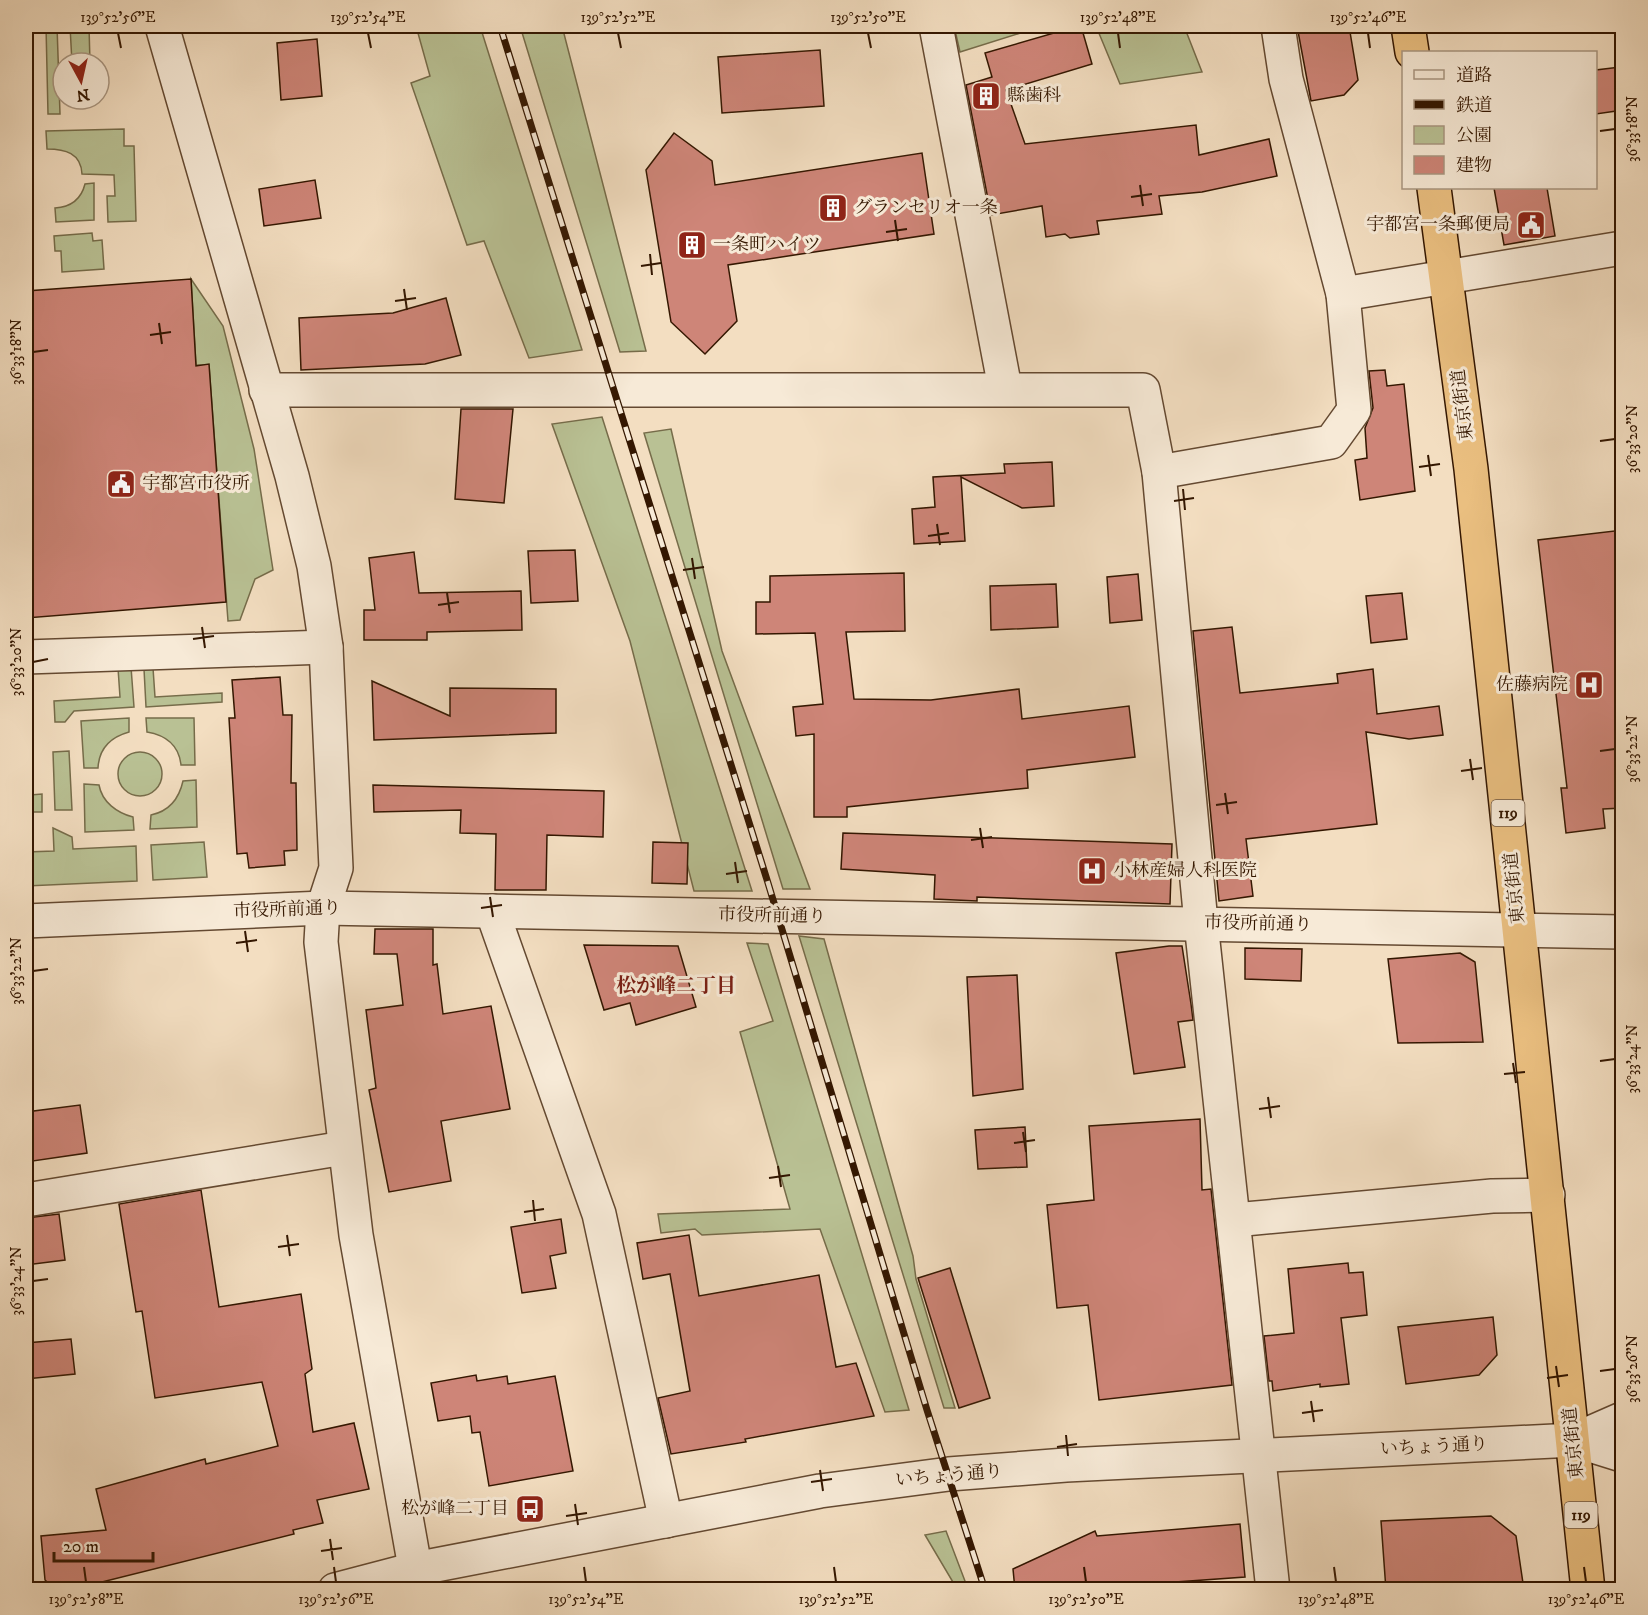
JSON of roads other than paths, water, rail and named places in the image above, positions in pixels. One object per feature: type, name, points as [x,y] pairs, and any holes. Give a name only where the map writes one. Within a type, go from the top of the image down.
[{"type":"highway","points":[[1408,26],[1412,51]]},
{"type":"highway","name":"東京街道","points":[[1434,189],[1448,277],[1471,469],[1588,1590]]},
{"type":"street","points":[[162,26],[292,476],[314,566],[326,647],[336,868],[323,908],[321,942],[356,1235],[417,1579]]},
{"type":"street","points":[[936,26],[1005,388]]},
{"type":"street","points":[[1160,472],[1331,442],[1354,410],[1343,294],[1286,78],[1278,26]]},
{"type":"street","points":[[1343,294],[1623,248]]},
{"type":"street","points":[[266,390],[1005,388],[1143,390],[1160,472],[1201,923],[1273,1590]]},
{"type":"street","points":[[26,657],[326,647]]},
{"type":"street","name":"市役所前通り","points":[[26,921],[323,908],[1623,932]]},
{"type":"street","points":[[492,911],[599,1214],[666,1521]]},
{"type":"street","points":[[26,1200],[344,1148]]},
{"type":"street","points":[[1234,1220],[1492,1196],[1548,1195]]},
{"type":"street","points":[[1574,1440],[1623,1419]]},
{"type":"street","points":[[1574,1440],[1623,1455]]},
{"type":"street","name":"いちょう通り","points":[[334,1590],[417,1579],[666,1521],[820,1491],[949,1474],[1259,1454],[1574,1440]]},
{"type":"railway","points":[[500,26],[768,883],[927,1410],[985,1590]]},
{"type":"place","name":"縣歯科","points":[[986,96]]},
{"type":"place","name":"グランセリオ一条","points":[[833,208]]},
{"type":"place","name":"宇都宮一条郵便局","points":[[1531,225]]},
{"type":"place","name":"一条町ハイツ","points":[[692,245]]},
{"type":"place","name":"宇都宮市役所","points":[[121,484]]},
{"type":"place","name":"佐藤病院","points":[[1589,685]]},
{"type":"place","name":"小林産婦人科医院","points":[[1092,871]]},
{"type":"place","name":"松が峰二丁目","points":[[530,1509]]},
{"type":"district","name":"松が峰二丁目","points":[[676,986]]}]
